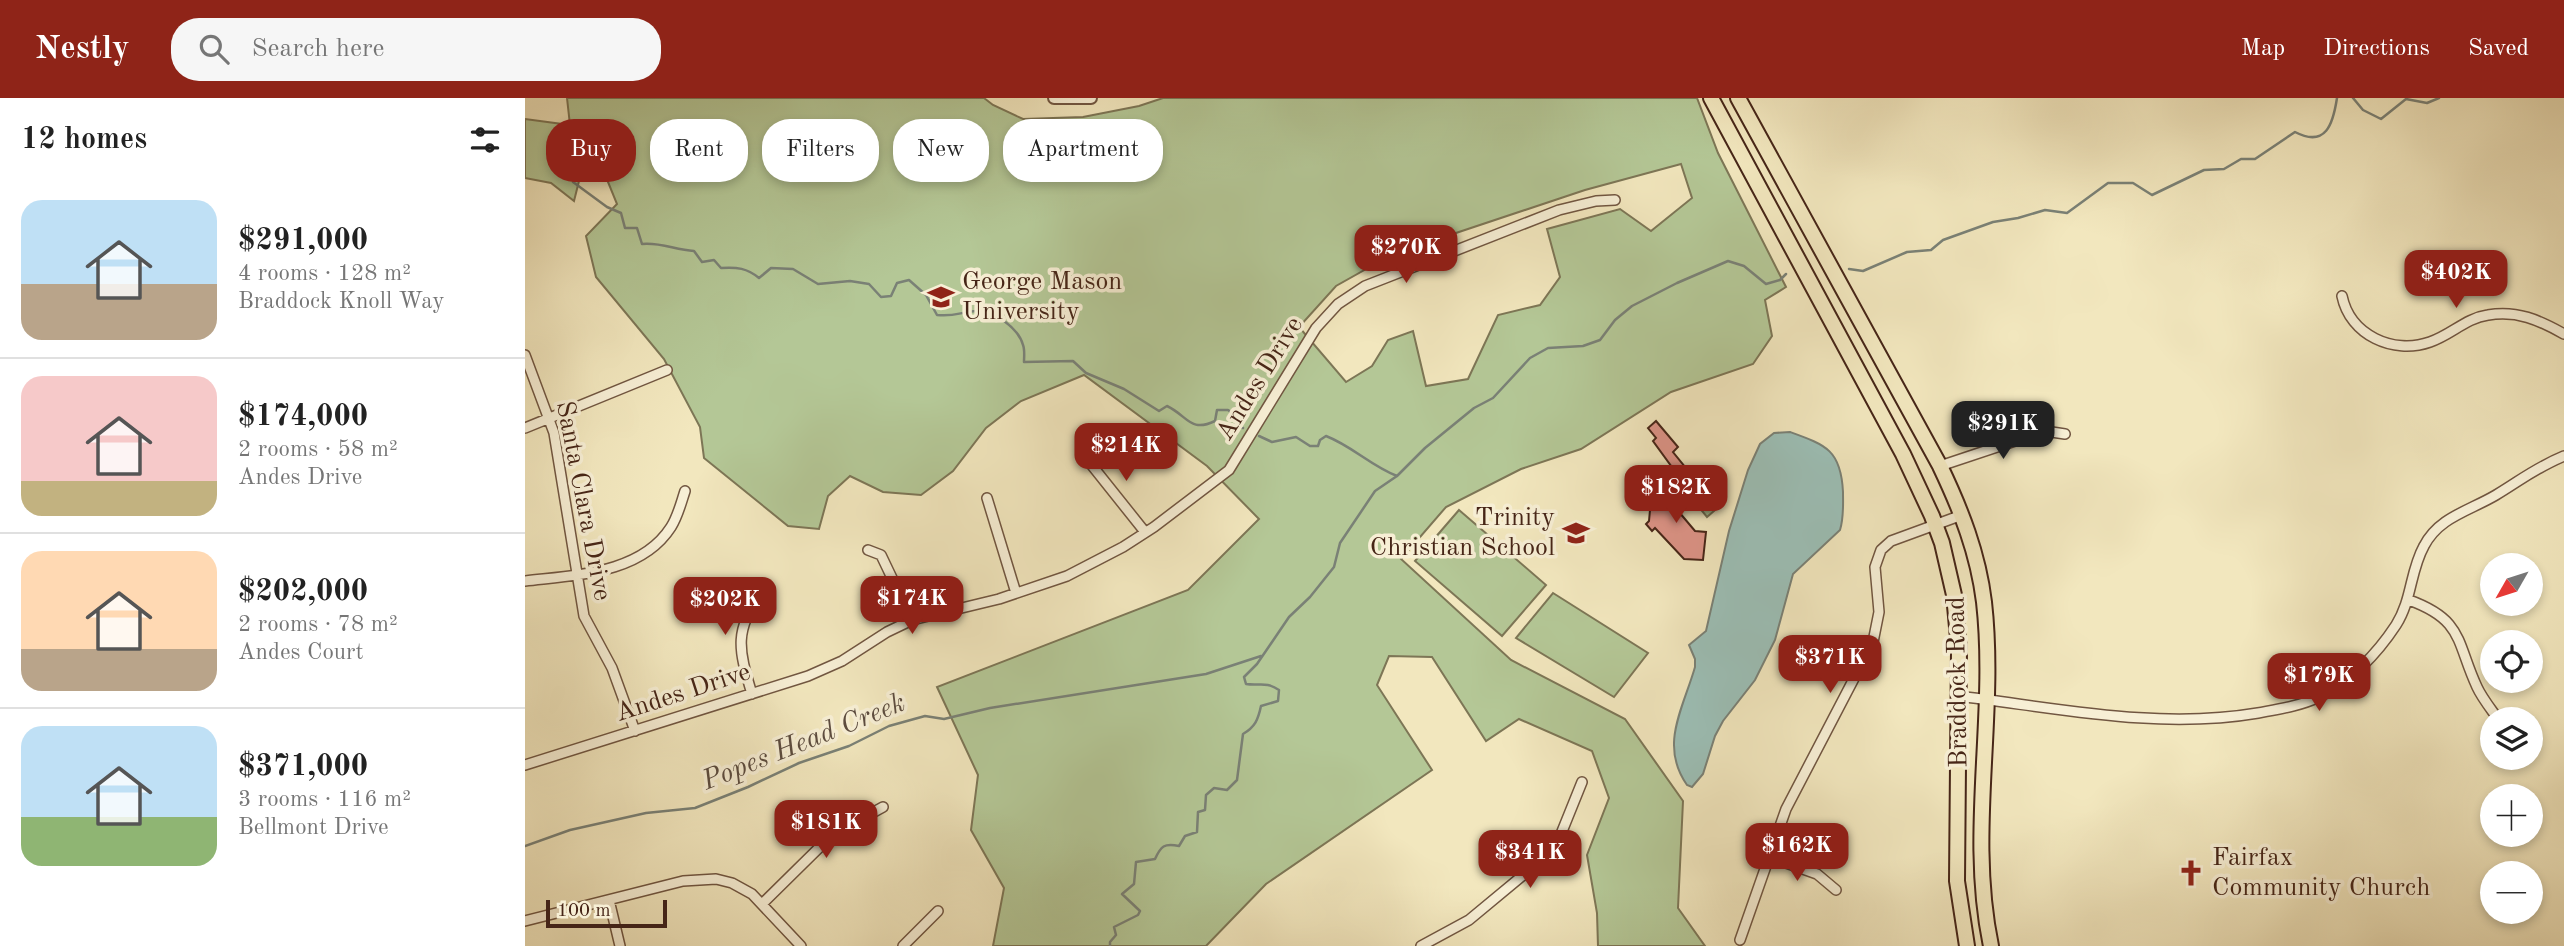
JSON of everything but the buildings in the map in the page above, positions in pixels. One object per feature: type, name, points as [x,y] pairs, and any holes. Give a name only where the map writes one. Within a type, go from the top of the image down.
[{"type":"main road","name":"Braddock Road","points":[[1711,98],[1869,390],[1935,524],[1954,595],[1959,649],[1957,881],[1967,946]]},
{"type":"main road","name":"Braddock Road","points":[[1738,98],[1940,466],[1962,515],[1975,555],[1984,602],[1987,700],[1982,876],[1991,946]]},
{"type":"street","points":[[1054,98],[1091,98]]},
{"type":"street","name":"Andes Drive","points":[[525,765],[828,668],[912,620],[1016,593],[1078,571],[1145,533],[1229,470],[1316,328],[1350,296],[1383,278],[1559,210],[1596,201],[1615,200]]},
{"type":"street","points":[[2342,296],[2348,314],[2363,332],[2395,345],[2430,342],[2474,318],[2505,313],[2532,317],[2564,334]]},
{"type":"street","name":"Santa Clara Drive","points":[[525,355],[550,418],[584,615],[612,668],[635,731]]},
{"type":"street","points":[[525,428],[667,370]]},
{"type":"street","points":[[1940,466],[2045,431],[2065,434]]},
{"type":"street","points":[[1082,453],[1145,533]]},
{"type":"street","points":[[1958,696],[2123,717],[2176,720],[2233,717],[2298,705],[2335,688],[2357,670],[2395,626],[2409,600],[2419,556],[2440,525],[2495,495],[2531,470],[2564,456]]},
{"type":"street","points":[[525,581],[621,566],[649,552],[672,526],[685,491]]},
{"type":"street","points":[[987,498],[1016,593]]},
{"type":"street","points":[[1740,940],[1786,809],[1873,642],[1879,612],[1875,568],[1877,557],[1891,541],[1962,515]]},
{"type":"street","points":[[868,550],[881,555],[912,620]]},
{"type":"street","points":[[752,694],[740,656],[740,634],[745,617],[762,590]]},
{"type":"street","points":[[2409,600],[2433,610],[2451,626],[2464,646],[2477,687],[2490,707]]},
{"type":"street","points":[[1421,946],[1469,920],[1550,852],[1561,834],[1582,782]]},
{"type":"street","points":[[763,903],[832,835],[883,807]]},
{"type":"street","points":[[1769,857],[1817,874],[1836,890]]},
{"type":"street","points":[[525,921],[683,881],[709,879],[732,883],[763,903],[801,946]]},
{"type":"street","points":[[609,900],[620,946]]},
{"type":"street","points":[[903,946],[938,911]]},
{"type":"green space","points":[[567,98],[984,98],[1023,119],[1083,117],[1139,106],[1163,98],[1697,98],[1718,153],[1786,287],[1765,300],[1772,336],[1753,364],[1671,392],[1581,449],[1521,469],[1446,507],[1401,559],[1511,660],[1625,719],[1683,801],[1678,908],[1705,946],[1598,946],[1597,913],[1587,855],[1609,798],[1592,751],[1519,719],[1486,741],[1432,657],[1389,656],[1377,685],[1432,770],[1266,884],[1206,946],[993,946],[1004,888],[971,830],[978,775],[937,687],[1188,590],[1259,519],[1207,466],[1084,375],[1021,401],[986,428],[953,471],[921,495],[883,492],[850,476],[828,496],[819,529],[788,526],[704,458],[700,427],[664,359],[596,277],[586,236],[617,204],[608,182],[636,182],[636,119],[569,119]],"holes":[[[1681,164],[1692,198],[1651,231],[1620,209],[1547,229],[1560,277],[1540,305],[1498,315],[1468,379],[1426,386],[1413,331],[1388,340],[1372,366],[1346,382],[1299,327],[1336,286],[1393,254],[1585,190]]]},
{"type":"green space","points":[[525,119],[546,122],[546,182],[579,182],[574,201],[551,183],[525,178]]},
{"type":"green space","points":[[1692,469],[1722,504],[1707,517],[1690,496],[1694,492],[1682,477]]},
{"type":"green space","points":[[1459,510],[1546,585],[1502,636],[1415,561]]},
{"type":"green space","points":[[1553,593],[1648,653],[1614,697],[1516,638]]},
{"type":"water","points":[[1790,432],[1822,446],[1835,458],[1842,478],[1843,492],[1840,530],[1793,574],[1775,640],[1755,680],[1723,721],[1715,736],[1703,774],[1692,787],[1687,785],[1679,770],[1674,741],[1680,712],[1695,667],[1695,659],[1689,645],[1706,631],[1729,531],[1748,470],[1760,444],[1774,433]]},
{"type":"waterway","name":"Popes Head Creek","points":[[1849,269],[1863,271],[1907,252],[1931,250],[1943,240],[1993,222],[2045,210],[2067,213],[2108,183],[2133,183],[2152,195],[2204,170],[2224,169],[2241,159],[2255,159],[2295,132],[2314,137],[2321,135],[2330,124],[2337,98]]},
{"type":"waterway","name":"Popes Head Creek","points":[[2353,98],[2363,110],[2381,119],[2406,99],[2427,103],[2439,98]]},
{"type":"waterway","points":[[573,182],[607,207],[621,213],[625,228],[637,228],[642,244],[694,251],[702,262],[714,260],[721,268],[741,269],[759,278],[771,268],[793,269],[818,284],[850,281],[869,284],[881,297],[891,296],[897,283],[909,280],[926,295],[937,315],[983,311],[1004,321],[1021,339],[1024,362],[1073,361],[1086,373],[1124,389],[1159,411],[1167,406],[1189,422],[1200,425],[1215,421],[1217,410],[1228,410],[1239,418],[1235,425],[1243,428]]},
{"type":"waterway","name":"Popes Head Creek","points":[[1110,946],[1116,935],[1114,927],[1138,915],[1140,911],[1122,894],[1134,884],[1136,862],[1155,859],[1164,846],[1179,846],[1185,836],[1197,832],[1198,812],[1205,810],[1206,795],[1214,788],[1227,790],[1237,780],[1243,734],[1255,723],[1261,706],[1278,701],[1279,690],[1267,685],[1246,684],[1244,677],[1257,664],[1289,617],[1310,597],[1334,567],[1340,543],[1375,491],[1397,476],[1425,448],[1474,408],[1493,398],[1530,358],[1548,348],[1583,346],[1600,340],[1615,320],[1632,306],[1728,261],[1744,266],[1766,284],[1780,280],[1786,274]]},
{"type":"waterway","points":[[1259,436],[1272,442],[1296,437],[1310,446],[1318,446],[1320,440],[1326,436],[1397,476]]},
{"type":"waterway","name":"Popes Head Creek","points":[[525,846],[570,830],[646,813],[695,808],[799,763],[849,746],[889,726],[925,716],[944,719],[990,708],[1206,674],[1261,656]]},
{"type":"place","name":"George Mason University","points":[[941,297]]},
{"type":"place","name":"Trinity Christian School","points":[[1576,533]]},
{"type":"place","name":"Fairfax Community Church","points":[[2191,873]]}]
